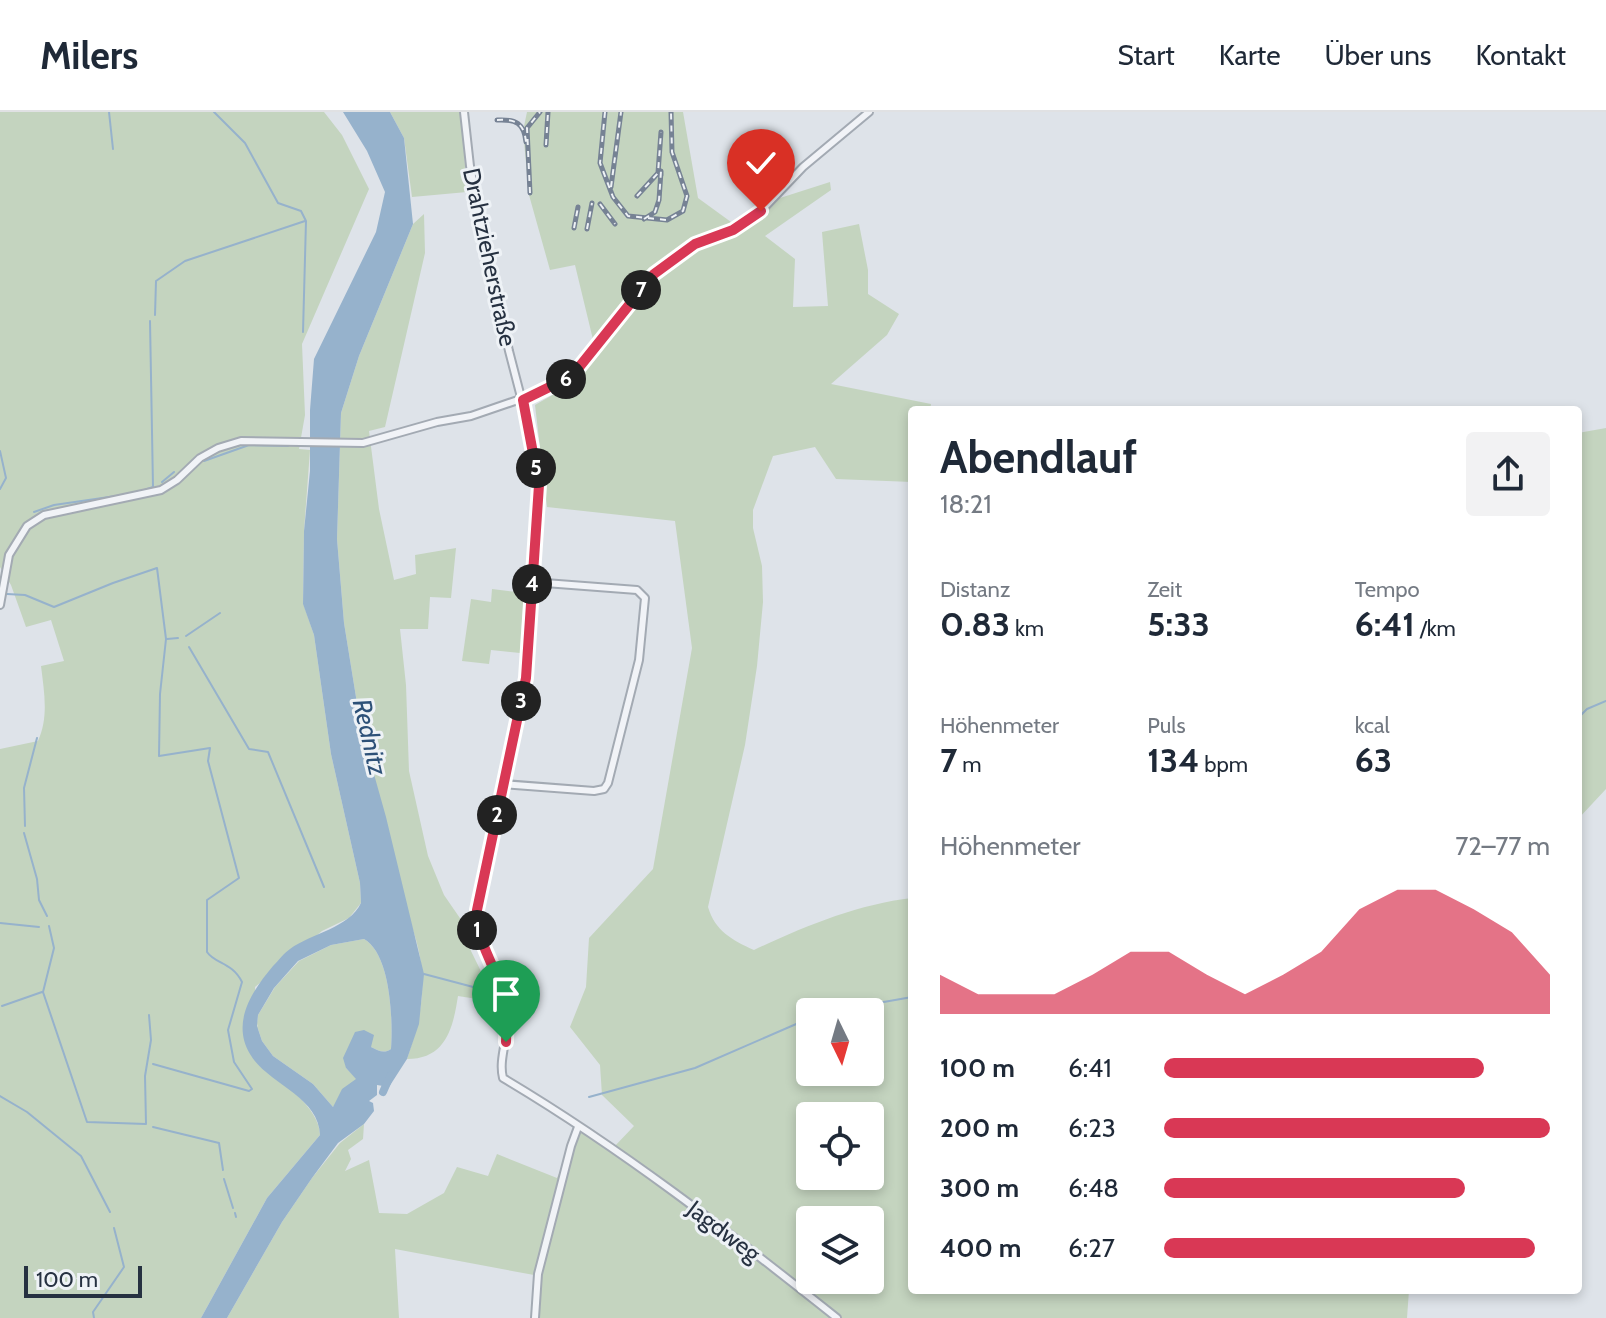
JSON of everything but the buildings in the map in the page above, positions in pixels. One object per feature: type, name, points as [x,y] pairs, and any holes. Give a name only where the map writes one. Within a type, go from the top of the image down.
[{"type":"street","name":"Drahtzieherstraße","points":[[464,112],[470,166],[483,232],[523,400],[539,485],[526,678],[477,910],[478,934],[499,984],[507,1017],[501,1070]]},
{"type":"street","points":[[0,605],[9,555],[27,526],[44,515],[161,490],[177,480],[200,458],[241,441],[356,443],[471,416],[523,400],[572,376],[654,274],[695,244],[733,230],[761,211],[803,167],[869,112]]},
{"type":"street","points":[[503,784],[594,791],[604,789],[639,660],[645,598],[637,590],[532,582]]},
{"type":"street","name":"Jagdweg","points":[[501,1070],[503,1078],[727,1231],[837,1318]]},
{"type":"street","points":[[535,1318],[538,1274],[578,1127]]},
{"type":"green space","points":[[0,112],[324,112],[342,135],[369,189],[302,344],[305,415],[299,449],[310,450],[303,603],[314,635],[331,754],[360,883],[361,903],[349,918],[322,931],[255,987],[260,1066],[307,1105],[314,1115],[320,1135],[267,1198],[201,1318],[0,1318],[0,749],[38,741],[45,713],[41,666],[64,661],[51,620],[26,627],[11,585],[0,567]]},
{"type":"green space","points":[[390,112],[461,112],[467,192],[412,197],[404,138]]},
{"type":"green space","points":[[527,112],[683,112],[698,198],[742,230],[780,198],[830,182],[831,190],[765,236],[795,259],[793,307],[828,306],[822,232],[859,224],[868,270],[868,294],[899,314],[887,335],[831,384],[931,404],[908,406],[908,482],[836,479],[815,447],[773,456],[753,510],[753,528],[762,566],[763,602],[757,666],[745,745],[708,907],[725,934],[754,950],[831,918],[871,905],[908,899],[908,1294],[1409,1294],[1407,1318],[533,1318],[534,1275],[395,1249],[399,1318],[227,1318],[282,1222],[312,1178],[340,1143],[364,1124],[363,1139],[348,1150],[351,1159],[345,1171],[369,1160],[379,1213],[407,1214],[444,1193],[457,1167],[488,1176],[497,1154],[557,1178],[579,1129],[613,1148],[634,1126],[602,1095],[600,1065],[570,1027],[586,987],[589,938],[653,869],[692,648],[675,521],[547,507],[535,405],[575,382],[596,352],[575,265],[550,270],[529,195],[523,131]]},
{"type":"green space","points":[[424,214],[425,253],[385,427],[369,431],[379,509],[394,580],[416,574],[415,555],[456,548],[451,598],[430,597],[428,629],[400,629],[406,685],[409,771],[428,856],[444,895],[464,924],[471,951],[496,1002],[458,996],[450,1030],[439,1048],[420,1058],[407,1059],[422,992],[420,959],[361,728],[344,623],[337,539],[341,413],[359,356],[413,224]]},
{"type":"green space","points":[[1606,428],[1606,789],[1582,815],[1582,432]]},
{"type":"green space","points":[[492,589],[524,593],[520,653],[491,650],[489,664],[462,661],[471,599],[491,602]]},
{"type":"green space","points":[[364,939],[373,947],[385,973],[391,1049],[384,1052],[371,1047],[346,1068],[357,1079],[333,1107],[313,1084],[273,1056],[262,1041],[257,1026],[258,1015],[275,987],[299,961],[331,945]]},
{"type":"water","points":[[343,112],[390,112],[404,138],[413,224],[359,356],[341,413],[337,539],[344,623],[361,728],[424,974],[419,1024],[407,1059],[389,1087],[377,1085],[377,1095],[369,1101],[373,1103],[374,1111],[364,1124],[338,1143],[312,1178],[282,1222],[227,1318],[201,1318],[267,1198],[320,1135],[311,1110],[250,1054],[243,1030],[246,1007],[258,986],[286,952],[339,924],[361,903],[360,883],[331,754],[314,635],[303,604],[314,359],[376,232],[385,192],[367,151]],"holes":[[[364,939],[380,959],[388,989],[391,1049],[384,1052],[377,1050],[371,1047],[374,1035],[364,1030],[355,1032],[343,1058],[346,1068],[356,1079],[342,1089],[333,1107],[313,1084],[273,1056],[262,1041],[257,1026],[258,1015],[274,988],[298,961],[331,945]]]},
{"type":"waterway","points":[[109,112],[113,149]]},
{"type":"waterway","points":[[214,112],[245,143],[278,203],[301,211],[306,221],[303,332]]},
{"type":"waterway","points":[[155,315],[156,281],[185,261],[305,221]]},
{"type":"waterway","points":[[136,493],[153,487],[150,321]]},
{"type":"waterway","points":[[204,461],[249,445],[288,446]]},
{"type":"waterway","points":[[0,451],[6,478],[0,489]]},
{"type":"waterway","points":[[162,482],[174,472]]},
{"type":"waterway","points":[[34,512],[54,505],[123,495]]},
{"type":"waterway","points":[[7,594],[25,595],[54,607],[157,568],[166,639],[160,694],[159,756],[210,748],[208,761],[239,878],[207,900],[207,952],[229,967],[242,982],[228,1030],[234,1062],[252,1089],[249,1091],[153,1064]]},
{"type":"waterway","points":[[186,636],[220,613]]},
{"type":"waterway","points":[[167,639],[178,638]]},
{"type":"waterway","points":[[189,647],[249,749],[268,752],[324,887]]},
{"type":"waterway","points":[[1582,714],[1606,701]]},
{"type":"waterway","points":[[25,826],[24,788],[37,738]]},
{"type":"waterway","points":[[24,833],[37,879],[39,900],[47,916]]},
{"type":"waterway","points":[[0,923],[39,927]]},
{"type":"waterway","points":[[49,926],[54,948],[43,992],[87,1122],[146,1124],[145,1076],[151,1040],[149,1015]]},
{"type":"waterway","points":[[424,974],[477,988]]},
{"type":"waterway","points":[[2,1006],[42,992]]},
{"type":"waterway","points":[[884,1002],[908,998]]},
{"type":"waterway","points":[[589,1097],[695,1068],[796,1024]]},
{"type":"waterway","points":[[383,1092],[390,1076]]},
{"type":"waterway","points":[[0,1096],[27,1112],[81,1156],[110,1212]]},
{"type":"waterway","points":[[153,1127],[219,1143],[223,1170]]},
{"type":"waterway","points":[[224,1179],[233,1208]]},
{"type":"waterway","points":[[235,1213],[236,1217]]},
{"type":"waterway","points":[[94,1318],[93,1312],[124,1267],[114,1228]]},
{"type":"railway","points":[[530,193],[527,128],[540,112]]},
{"type":"railway","points":[[546,145],[548,112]]},
{"type":"railway","points":[[605,112],[600,163],[613,197],[628,216],[667,220],[683,211],[687,196],[672,152],[671,112]]},
{"type":"railway","points":[[611,187],[621,112]]},
{"type":"railway","points":[[497,120],[509,120],[521,126],[526,142]]},
{"type":"railway","points":[[637,196],[658,173],[661,132]]},
{"type":"railway","points":[[644,219],[655,212],[661,171],[661,175]]},
{"type":"railway","points":[[587,229],[592,203]]},
{"type":"railway","points":[[600,204],[615,224]]},
{"type":"railway","points":[[574,228],[578,207]]},
{"type":"route","points":[[506,1042],[507,1017],[499,984],[481,946],[477,910],[526,678],[539,485],[523,400],[572,376],[654,274],[695,244],[733,230],[761,211]]},
{"type":"water label","name":"Rednitz","points":[[370,737]]}]
